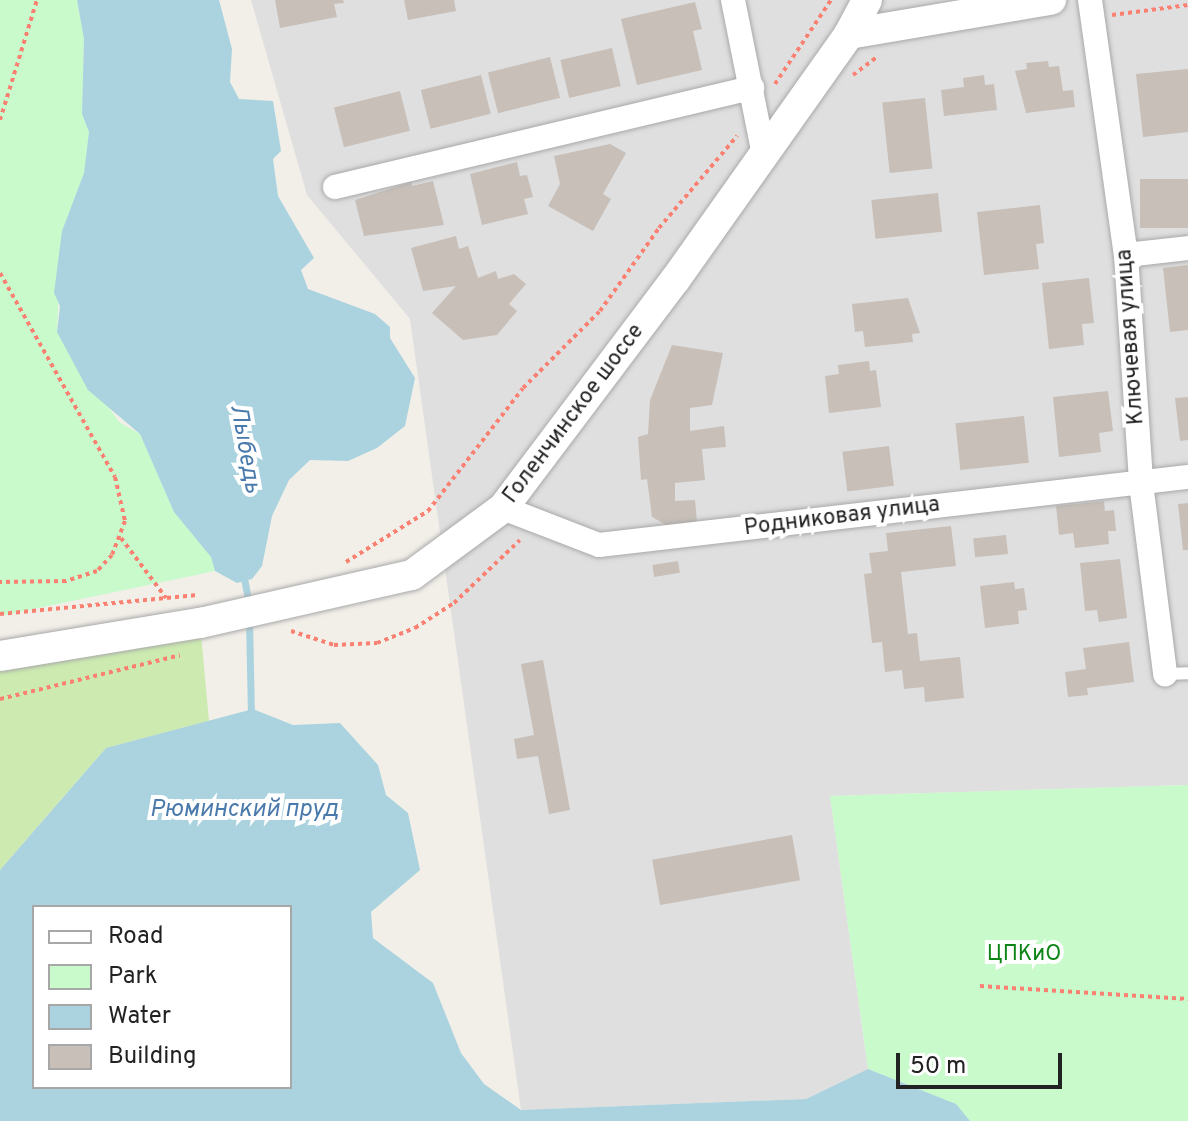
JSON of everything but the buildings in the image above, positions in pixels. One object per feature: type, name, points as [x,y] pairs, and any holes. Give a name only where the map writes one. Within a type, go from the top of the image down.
[{"type":"street","points":[[733,0],[763,150]]},
{"type":"street","name":"Голенчинское шоссе","points":[[0,656],[251,612],[412,575],[503,508],[675,280],[763,150],[849,34],[867,0]]},
{"type":"street","points":[[937,0],[968,14]]},
{"type":"street","points":[[849,34],[1051,0]]},
{"type":"street","name":"Ключевая улица","points":[[1091,8],[1126,255],[1141,483],[1177,674]]},
{"type":"street","points":[[335,187],[752,88]]},
{"type":"street","points":[[1126,255],[1188,248]]},
{"type":"street","name":"Родниковая улица","points":[[503,508],[599,545],[1188,477]]},
{"type":"path","points":[[0,120],[37,0]]},
{"type":"path","points":[[341,565],[428,511],[523,388],[600,311],[659,228],[756,112],[831,0]]},
{"type":"path","points":[[1091,8],[1188,5]]},
{"type":"path","points":[[0,273],[115,477],[123,498],[121,538],[97,571],[79,579],[0,582]]},
{"type":"path","points":[[121,538],[166,598]]},
{"type":"path","points":[[0,614],[206,594]]},
{"type":"path","points":[[0,699],[187,653]]},
{"type":"path","points":[[980,986],[1188,999]]},
{"type":"shaded area","points":[[251,0],[1188,0],[1188,785],[830,796],[868,1069],[806,1099],[521,1110],[410,319],[307,195]]},
{"type":"green space","points":[[0,0],[77,0],[84,39],[82,114],[89,132],[84,173],[62,231],[57,332],[119,422],[140,434],[174,512],[211,557],[215,571],[0,616]]},
{"type":"green space","points":[[200,623],[209,721],[106,748],[0,870],[0,656]]},
{"type":"green space","name":"ЦПКиО","points":[[1188,785],[1188,1121],[970,1121],[956,1104],[868,1069],[830,796]]},
{"type":"water","points":[[77,0],[219,0],[232,49],[230,82],[239,99],[273,101],[281,151],[273,159],[278,196],[314,258],[301,270],[308,289],[375,314],[390,327],[390,338],[415,378],[405,426],[377,448],[348,461],[310,460],[289,480],[272,516],[262,566],[252,579],[237,583],[215,571],[211,557],[174,512],[140,434],[88,390],[57,332],[60,306],[54,293],[62,231],[84,173],[89,132],[82,114],[84,39]]},
{"type":"water","name":"Рюминский пруд","points":[[253,709],[293,725],[340,723],[378,765],[386,795],[408,813],[420,870],[371,912],[373,938],[433,983],[461,1053],[484,1084],[521,1110],[806,1099],[868,1069],[956,1104],[970,1121],[0,1121],[0,870],[106,748]]},
{"type":"waterway","name":"Лыбедь","points":[[243,573],[249,603]]},
{"type":"waterway","name":"Лыбедь","points":[[249,620],[251,715]]}]
